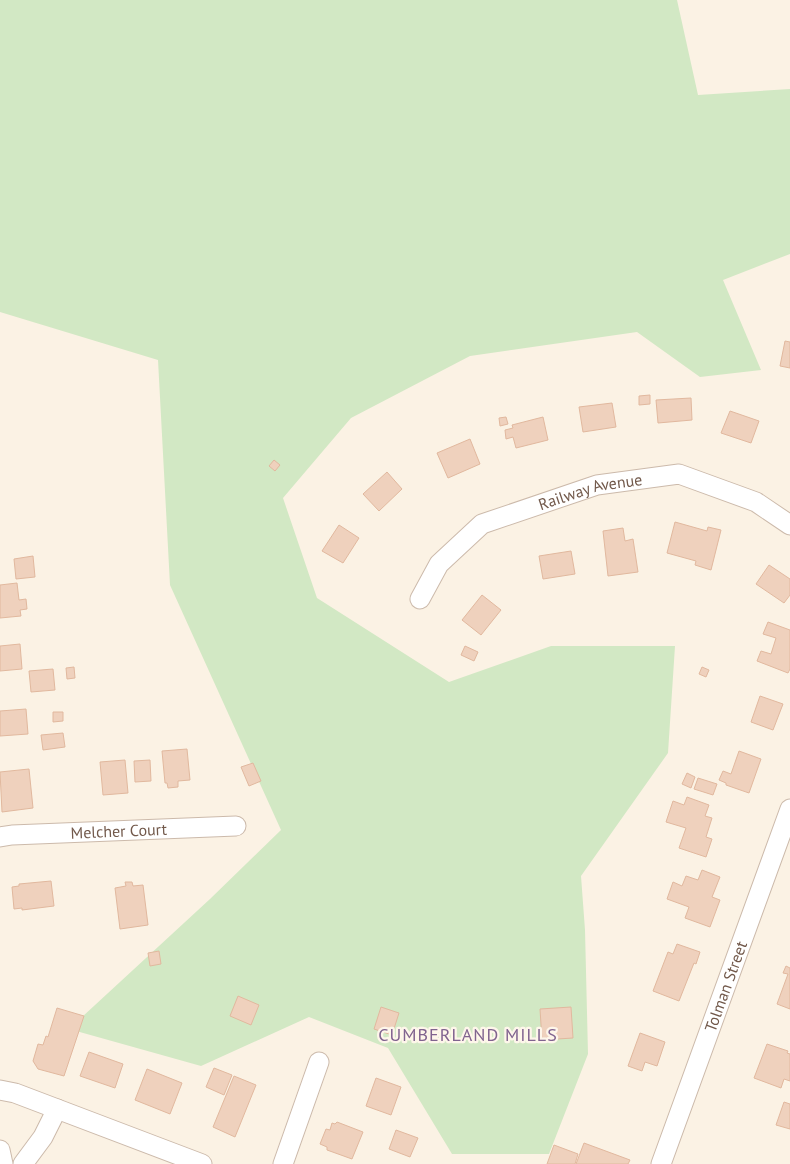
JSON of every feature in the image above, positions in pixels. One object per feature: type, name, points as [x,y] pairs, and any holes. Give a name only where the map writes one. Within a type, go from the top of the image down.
[{"type":"street","name":"Railway Avenue","points":[[420,599],[439,564],[482,524],[597,485],[679,474],[756,502],[790,525]]},
{"type":"street","name":"Tolman Street","points":[[661,1164],[790,809]]},
{"type":"street","name":"Melcher Court","points":[[0,837],[12,834],[236,826]]},
{"type":"street","points":[[283,1164],[319,1062]]},
{"type":"street","points":[[0,1090],[16,1093],[202,1164]]},
{"type":"street","points":[[23,1164],[43,1136],[57,1109]]},
{"type":"street","points":[[0,1150],[3,1164]]},
{"type":"green space","points":[[0,0],[677,0],[698,95],[790,89],[790,254],[723,280],[761,370],[700,377],[637,332],[470,356],[351,418],[283,498],[317,598],[449,682],[551,646],[675,646],[668,753],[581,876],[585,930],[588,1054],[549,1154],[452,1154],[388,1048],[309,1017],[201,1066],[69,1029],[210,899],[281,830],[170,585],[158,360],[0,312]]},
{"type":"building","points":[[785,341],[790,342],[790,368],[780,366]]},
{"type":"building","points":[[650,395],[650,404],[639,405],[639,396]]},
{"type":"building","points":[[691,398],[692,420],[658,423],[656,400]]},
{"type":"building","points":[[612,403],[616,427],[583,432],[579,407]]},
{"type":"building","points":[[730,411],[759,421],[751,443],[721,433]]},
{"type":"building","points":[[506,417],[508,424],[500,426],[499,418]]},
{"type":"building","points":[[543,417],[548,440],[516,448],[513,437],[506,439],[505,430],[513,428],[512,425]]},
{"type":"building","points":[[470,439],[480,464],[448,478],[437,453]]},
{"type":"building","points":[[274,460],[280,465],[275,471],[269,466]]},
{"type":"building","points":[[387,472],[402,489],[379,511],[363,494]]},
{"type":"building","points":[[675,522],[707,531],[708,527],[721,530],[711,570],[695,565],[696,561],[667,553]]},
{"type":"building","points":[[339,525],[359,538],[343,563],[322,551]]},
{"type":"building","points":[[623,528],[625,541],[633,539],[638,572],[608,576],[603,531]]},
{"type":"building","points":[[571,551],[575,574],[543,579],[539,556]]},
{"type":"building","points":[[33,556],[35,577],[16,579],[14,559]]},
{"type":"building","points":[[769,565],[790,579],[790,595],[784,603],[756,584]]},
{"type":"building","points":[[17,583],[19,600],[26,599],[27,609],[20,610],[21,616],[0,618],[0,585]]},
{"type":"building","points":[[482,595],[501,610],[481,635],[462,620]]},
{"type":"building","points":[[768,622],[790,630],[790,669],[788,673],[757,661],[761,651],[771,654],[776,638],[763,634]]},
{"type":"building","points":[[20,644],[22,669],[0,671],[0,646]]},
{"type":"building","points":[[465,646],[478,652],[474,661],[461,655]]},
{"type":"building","points":[[74,667],[75,678],[67,679],[66,668]]},
{"type":"building","points":[[702,667],[709,670],[706,677],[699,674]]},
{"type":"building","points":[[53,669],[55,690],[31,692],[29,671]]},
{"type":"building","points":[[760,696],[783,704],[773,730],[751,722]]},
{"type":"building","points":[[26,709],[28,734],[0,736],[0,711]]},
{"type":"building","points":[[53,712],[63,712],[63,721],[53,722]]},
{"type":"building","points":[[63,733],[65,747],[43,750],[41,735]]},
{"type":"building","points":[[187,749],[190,780],[178,781],[178,787],[168,788],[167,783],[165,783],[162,751]]},
{"type":"building","points":[[739,751],[761,759],[749,793],[726,785],[726,783],[719,780],[723,771],[731,774]]},
{"type":"building","points":[[125,760],[128,793],[103,795],[100,762]]},
{"type":"building","points":[[150,760],[151,781],[135,782],[134,761]]},
{"type":"building","points":[[253,763],[261,781],[249,786],[241,767]]},
{"type":"building","points":[[29,769],[33,808],[2,812],[0,772]]},
{"type":"building","points":[[687,773],[695,777],[691,788],[682,784]]},
{"type":"building","points":[[698,778],[717,784],[713,795],[694,789]]},
{"type":"building","points":[[687,797],[709,805],[705,816],[712,818],[706,837],[712,839],[706,857],[679,848],[686,828],[666,822],[673,801],[684,805]]},
{"type":"building","points":[[702,870],[720,877],[712,897],[720,900],[710,927],[685,918],[689,907],[667,899],[673,882],[682,886],[686,876],[698,880]]},
{"type":"building","points":[[51,881],[54,906],[22,910],[22,908],[14,909],[12,887],[19,886],[19,884]]},
{"type":"building","points":[[125,882],[132,882],[133,886],[143,885],[148,925],[120,929],[115,888],[126,886]]},
{"type":"building","points":[[677,944],[700,952],[679,1001],[653,991],[668,952],[673,954]]},
{"type":"building","points":[[159,951],[161,964],[150,966],[148,953]]},
{"type":"building","points":[[786,966],[790,968],[790,1009],[777,1004],[788,974],[783,973]]},
{"type":"building","points":[[238,996],[259,1005],[251,1025],[230,1016]]},
{"type":"building","points":[[381,1007],[399,1013],[392,1035],[374,1029]]},
{"type":"building","points":[[571,1007],[573,1038],[542,1040],[540,1009]]},
{"type":"building","points":[[57,1008],[84,1016],[64,1076],[38,1069],[33,1061],[38,1044],[43,1045],[46,1036],[48,1037]]},
{"type":"building","points":[[640,1033],[665,1042],[657,1066],[645,1062],[642,1071],[628,1066]]},
{"type":"building","points":[[767,1044],[788,1051],[787,1053],[790,1054],[790,1081],[784,1079],[781,1088],[754,1078]]},
{"type":"building","points":[[89,1052],[123,1064],[115,1088],[80,1076]]},
{"type":"building","points":[[214,1068],[232,1075],[224,1095],[206,1087]]},
{"type":"building","points":[[147,1069],[182,1083],[170,1114],[135,1100]]},
{"type":"building","points":[[234,1076],[256,1085],[235,1137],[213,1127]]},
{"type":"building","points":[[376,1078],[401,1087],[391,1115],[366,1106]]},
{"type":"building","points":[[784,1102],[790,1104],[790,1129],[776,1125]]},
{"type":"building","points":[[337,1122],[363,1132],[352,1159],[327,1150],[327,1147],[320,1144],[326,1129],[330,1130],[332,1123],[335,1124]]},
{"type":"building","points":[[396,1130],[418,1138],[410,1157],[389,1149]]},
{"type":"building","points":[[584,1143],[630,1160],[628,1164],[576,1164]]},
{"type":"building","points":[[554,1145],[578,1154],[575,1164],[547,1164]]},
{"type":"district","name":"CUMBERLAND MILLS","points":[[468,1035]]}]
